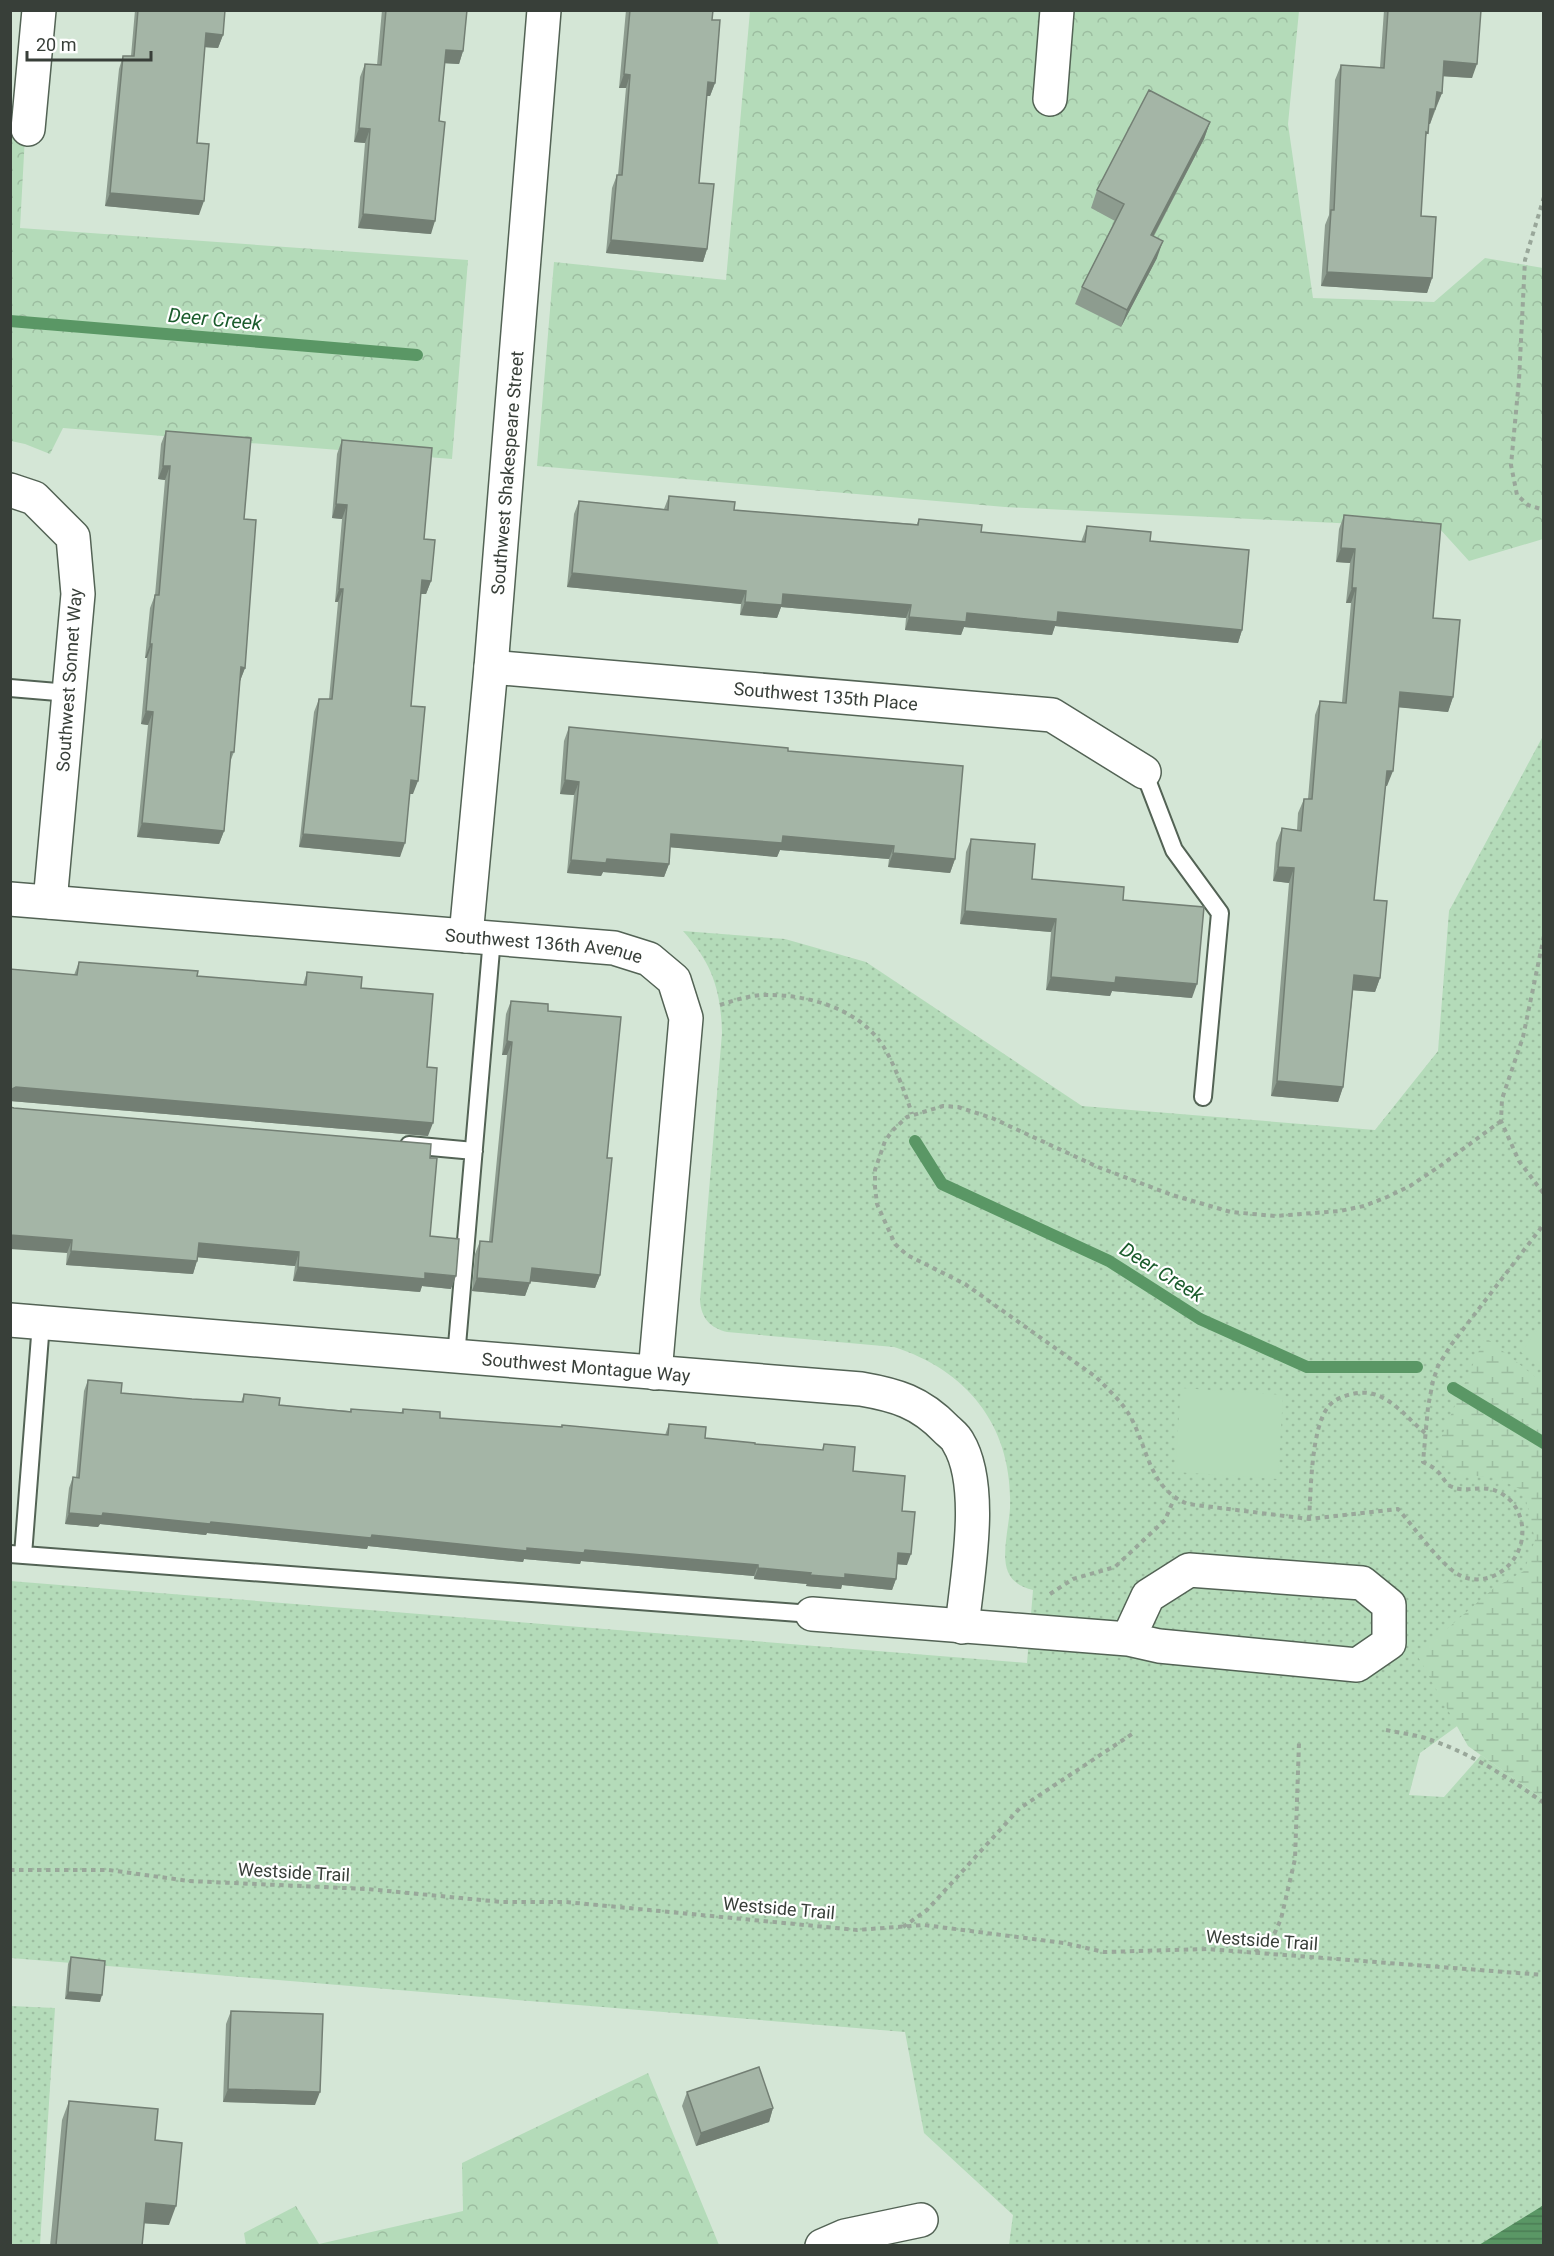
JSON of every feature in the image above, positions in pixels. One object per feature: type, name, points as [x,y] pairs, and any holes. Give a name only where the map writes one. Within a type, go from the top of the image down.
[{"type":"street","points":[[28,129],[39,10]]},
{"type":"street","name":"Southwest Shakespeare Street","points":[[479,937],[491,668],[544,10]]},
{"type":"street","points":[[1050,99],[1057,10]]},
{"type":"street","name":"Southwest Sonnet Way","points":[[10,490],[34,498],[73,537],[78,594],[50,902]]},
{"type":"street","name":"Southwest 135th Place","points":[[491,668],[1052,715],[1144,772]]},
{"type":"street","name":"Southwest 136th Avenue","points":[[10,899],[614,948],[649,959],[674,980],[686,1018],[655,1373]]},
{"type":"street","name":"Southwest Montague Way","points":[[26,1322],[861,1389],[892,1395],[912,1402],[937,1419],[958,1442],[969,1473],[973,1513],[962,1627]]},
{"type":"street","points":[[812,1614],[1128,1639],[1159,1646],[1358,1665],[1389,1643],[1389,1605],[1362,1583],[1189,1570],[1148,1596],[1128,1639]]},
{"type":"street","points":[[822,2246],[845,2236],[921,2220]]},
{"type":"lane","points":[[10,688],[69,693]]},
{"type":"lane","points":[[1144,772],[1174,850],[1220,913],[1203,1097]]},
{"type":"lane","points":[[456,1357],[474,1151],[479,937]]},
{"type":"lane","points":[[391,1144],[474,1151]]},
{"type":"lane","points":[[26,1322],[17,1555],[812,1614]]},
{"type":"path","points":[[1544,197],[1526,260],[1511,465],[1517,495],[1528,505],[1544,510]]},
{"type":"path","points":[[1544,936],[1523,1037],[1502,1099],[1501,1120],[1519,1161],[1544,1194]]},
{"type":"path","points":[[686,1018],[741,998],[768,994],[819,1002],[842,1011],[866,1027],[879,1040],[905,1092],[912,1114]]},
{"type":"path","points":[[1501,1120],[1410,1186],[1387,1197],[1364,1206],[1340,1211],[1275,1216],[1231,1212],[1172,1195],[1098,1167],[977,1112],[943,1106],[912,1114],[893,1130],[885,1141],[875,1170],[877,1204],[895,1244],[907,1255],[965,1284],[1096,1377],[1130,1415],[1155,1474],[1174,1499],[1188,1504],[1309,1519],[1398,1509],[1454,1571],[1476,1578],[1499,1573],[1509,1567],[1522,1545],[1523,1535],[1519,1513],[1512,1502],[1488,1487],[1463,1489],[1449,1485],[1436,1469],[1423,1462],[1428,1407],[1438,1366],[1451,1345],[1544,1224]]},
{"type":"path","points":[[1309,1519],[1316,1432],[1328,1406],[1341,1397],[1354,1393],[1365,1392],[1377,1395],[1408,1416],[1425,1433]]},
{"type":"path","points":[[1048,1595],[1073,1579],[1115,1567],[1165,1520],[1174,1499]]},
{"type":"path","points":[[1386,1730],[1431,1740],[1483,1764],[1512,1780],[1544,1803]]},
{"type":"path","points":[[902,1927],[927,1910],[1020,1808],[1135,1732]]},
{"type":"path","points":[[1254,1952],[1272,1940],[1281,1919],[1295,1859],[1299,1742]]},
{"type":"path","name":"Westside Trail","points":[[10,1870],[109,1870],[189,1881],[367,1889],[502,1902],[566,1902],[857,1930],[924,1925],[1064,1943],[1104,1952],[1207,1949],[1544,1975]]},
{"type":"green space","points":[[750,11],[1299,11],[1288,124],[1313,298],[1434,302],[1485,258],[1543,268],[1543,539],[1469,561],[1439,528],[1005,507],[537,466],[554,262],[726,280]]},
{"type":"green space","points":[[10,136],[25,136],[20,228],[468,260],[452,459],[63,428],[50,454],[11,441]]},
{"type":"green space","points":[[1543,736],[1543,1664],[1420,1753],[1409,1795],[1444,1797],[1481,1755],[1543,1799],[1543,2209],[1481,2245],[1009,2245],[1013,2215],[924,2133],[905,2032],[11,1958],[10,1581],[1027,1663],[1033,1590],[1015,1582],[1006,1565],[1005,1549],[1010,1508],[1009,1479],[1004,1452],[981,1406],[964,1387],[944,1371],[894,1347],[727,1332],[711,1325],[704,1317],[700,1300],[722,1033],[720,1003],[713,978],[701,954],[683,931],[785,939],[866,962],[1082,1106],[1375,1130],[1438,1051],[1449,911]]},
{"type":"green space","points":[[1543,1323],[1543,1369],[1521,1352]]},
{"type":"green space","points":[[1485,1337],[1543,1383],[1543,1799],[1468,1746],[1417,1655],[1494,1588],[1524,1571],[1535,1540],[1524,1491],[1495,1477],[1458,1475],[1442,1458],[1439,1442]]},
{"type":"green space","points":[[1181,1388],[1283,1395],[1278,1479],[1175,1472]]},
{"type":"green space","points":[[11,2006],[55,2008],[40,2245],[11,2245]]},
{"type":"green space","points":[[648,2073],[719,2245],[246,2245],[244,2233],[296,2206],[319,2244],[463,2211],[462,2163]]},
{"type":"shaded area","points":[[1543,2205],[1543,2245],[1479,2245],[1539,2208]]},
{"type":"building","points":[[138,10],[225,10],[223,35],[206,33],[197,143],[209,144],[204,201],[110,193],[123,56],[134,56]]},
{"type":"building","points":[[386,10],[467,10],[463,51],[446,50],[439,121],[445,122],[435,221],[363,214],[370,129],[359,128],[365,64],[381,65]]},
{"type":"building","points":[[630,10],[713,10],[712,20],[720,20],[715,83],[708,82],[699,183],[714,184],[707,249],[611,240],[617,175],[622,175],[630,75],[624,74]]},
{"type":"building","points":[[1388,10],[1481,10],[1477,64],[1444,61],[1442,93],[1437,92],[1435,109],[1430,109],[1428,133],[1426,132],[1421,216],[1436,217],[1432,278],[1327,272],[1331,210],[1334,210],[1341,65],[1384,68]]},
{"type":"building","points":[[1149,90],[1210,122],[1151,235],[1163,241],[1127,310],[1082,287],[1124,204],[1097,190]]},
{"type":"building","points":[[166,431],[251,438],[244,519],[256,520],[245,668],[241,667],[234,752],[231,752],[224,831],[142,823],[153,712],[146,711],[152,644],[150,644],[155,595],[159,595],[170,466],[163,466]]},
{"type":"building","points":[[342,440],[432,448],[424,539],[435,540],[431,581],[422,580],[411,706],[425,707],[418,781],[411,780],[405,843],[303,834],[319,699],[332,699],[343,589],[339,589],[347,505],[336,504]]},
{"type":"building","points":[[669,496],[735,502],[734,510],[918,525],[919,519],[982,525],[981,532],[1085,542],[1087,526],[1151,532],[1150,541],[1249,550],[1242,630],[1058,612],[1057,622],[967,613],[966,622],[909,617],[911,605],[783,594],[782,605],[745,602],[746,591],[572,573],[579,501],[668,510]]},
{"type":"building","points":[[1344,515],[1441,524],[1433,618],[1460,620],[1453,697],[1400,692],[1393,771],[1387,771],[1374,900],[1387,901],[1380,978],[1354,975],[1343,1087],[1277,1081],[1294,868],[1278,867],[1282,828],[1301,831],[1304,799],[1312,799],[1320,701],[1346,703],[1356,588],[1352,588],[1355,549],[1341,548]]},
{"type":"building","points":[[569,727],[788,748],[788,751],[963,766],[955,859],[893,853],[894,846],[783,836],[782,843],[671,834],[669,864],[607,859],[606,863],[571,860],[579,782],[565,780]]},
{"type":"building","points":[[971,839],[1035,844],[1032,879],[1124,887],[1123,900],[1204,907],[1197,984],[1116,977],[1115,983],[1051,977],[1056,919],[965,911]]},
{"type":"building","points":[[79,962],[198,971],[197,976],[306,985],[307,972],[362,977],[361,988],[433,994],[427,1067],[437,1068],[433,1123],[16,1087],[10,1090],[10,969],[77,975]]},
{"type":"building","points":[[511,1001],[548,1004],[548,1011],[621,1017],[607,1158],[612,1158],[600,1275],[532,1268],[530,1283],[477,1278],[480,1241],[492,1242],[512,1042],[507,1041]]},
{"type":"building","points":[[10,1107],[431,1144],[430,1158],[437,1158],[430,1236],[459,1239],[456,1276],[425,1273],[425,1279],[298,1267],[299,1252],[199,1243],[197,1261],[71,1251],[72,1240],[10,1235]]},
{"type":"building","points":[[88,1380],[122,1383],[121,1393],[243,1402],[244,1394],[280,1398],[279,1405],[351,1412],[351,1409],[403,1413],[403,1409],[440,1412],[440,1418],[562,1427],[562,1425],[668,1435],[669,1424],[706,1427],[705,1438],[823,1450],[824,1444],[855,1447],[853,1471],[905,1476],[902,1511],[915,1512],[911,1554],[898,1553],[896,1579],[845,1574],[845,1578],[758,1568],[758,1565],[585,1550],[584,1553],[527,1548],[527,1551],[372,1535],[371,1538],[103,1513],[102,1516],[69,1513],[73,1477],[79,1478]]},
{"type":"building","points":[[71,1957],[105,1961],[102,1995],[68,1992]]},
{"type":"building","points":[[231,2011],[323,2014],[320,2092],[228,2089]]},
{"type":"building","points":[[759,2067],[773,2108],[701,2133],[687,2092]]},
{"type":"building","points":[[69,2101],[158,2109],[155,2140],[182,2143],[176,2206],[146,2203],[142,2246],[56,2245]]},
{"type":"waterway","name":"Deer Creek","points":[[10,321],[417,355]]},
{"type":"waterway","name":"Deer Creek","points":[[915,1141],[942,1184],[1109,1261],[1200,1319],[1307,1367],[1417,1367]]},
{"type":"waterway","name":"Deer Creek","points":[[1453,1388],[1544,1443]]}]
